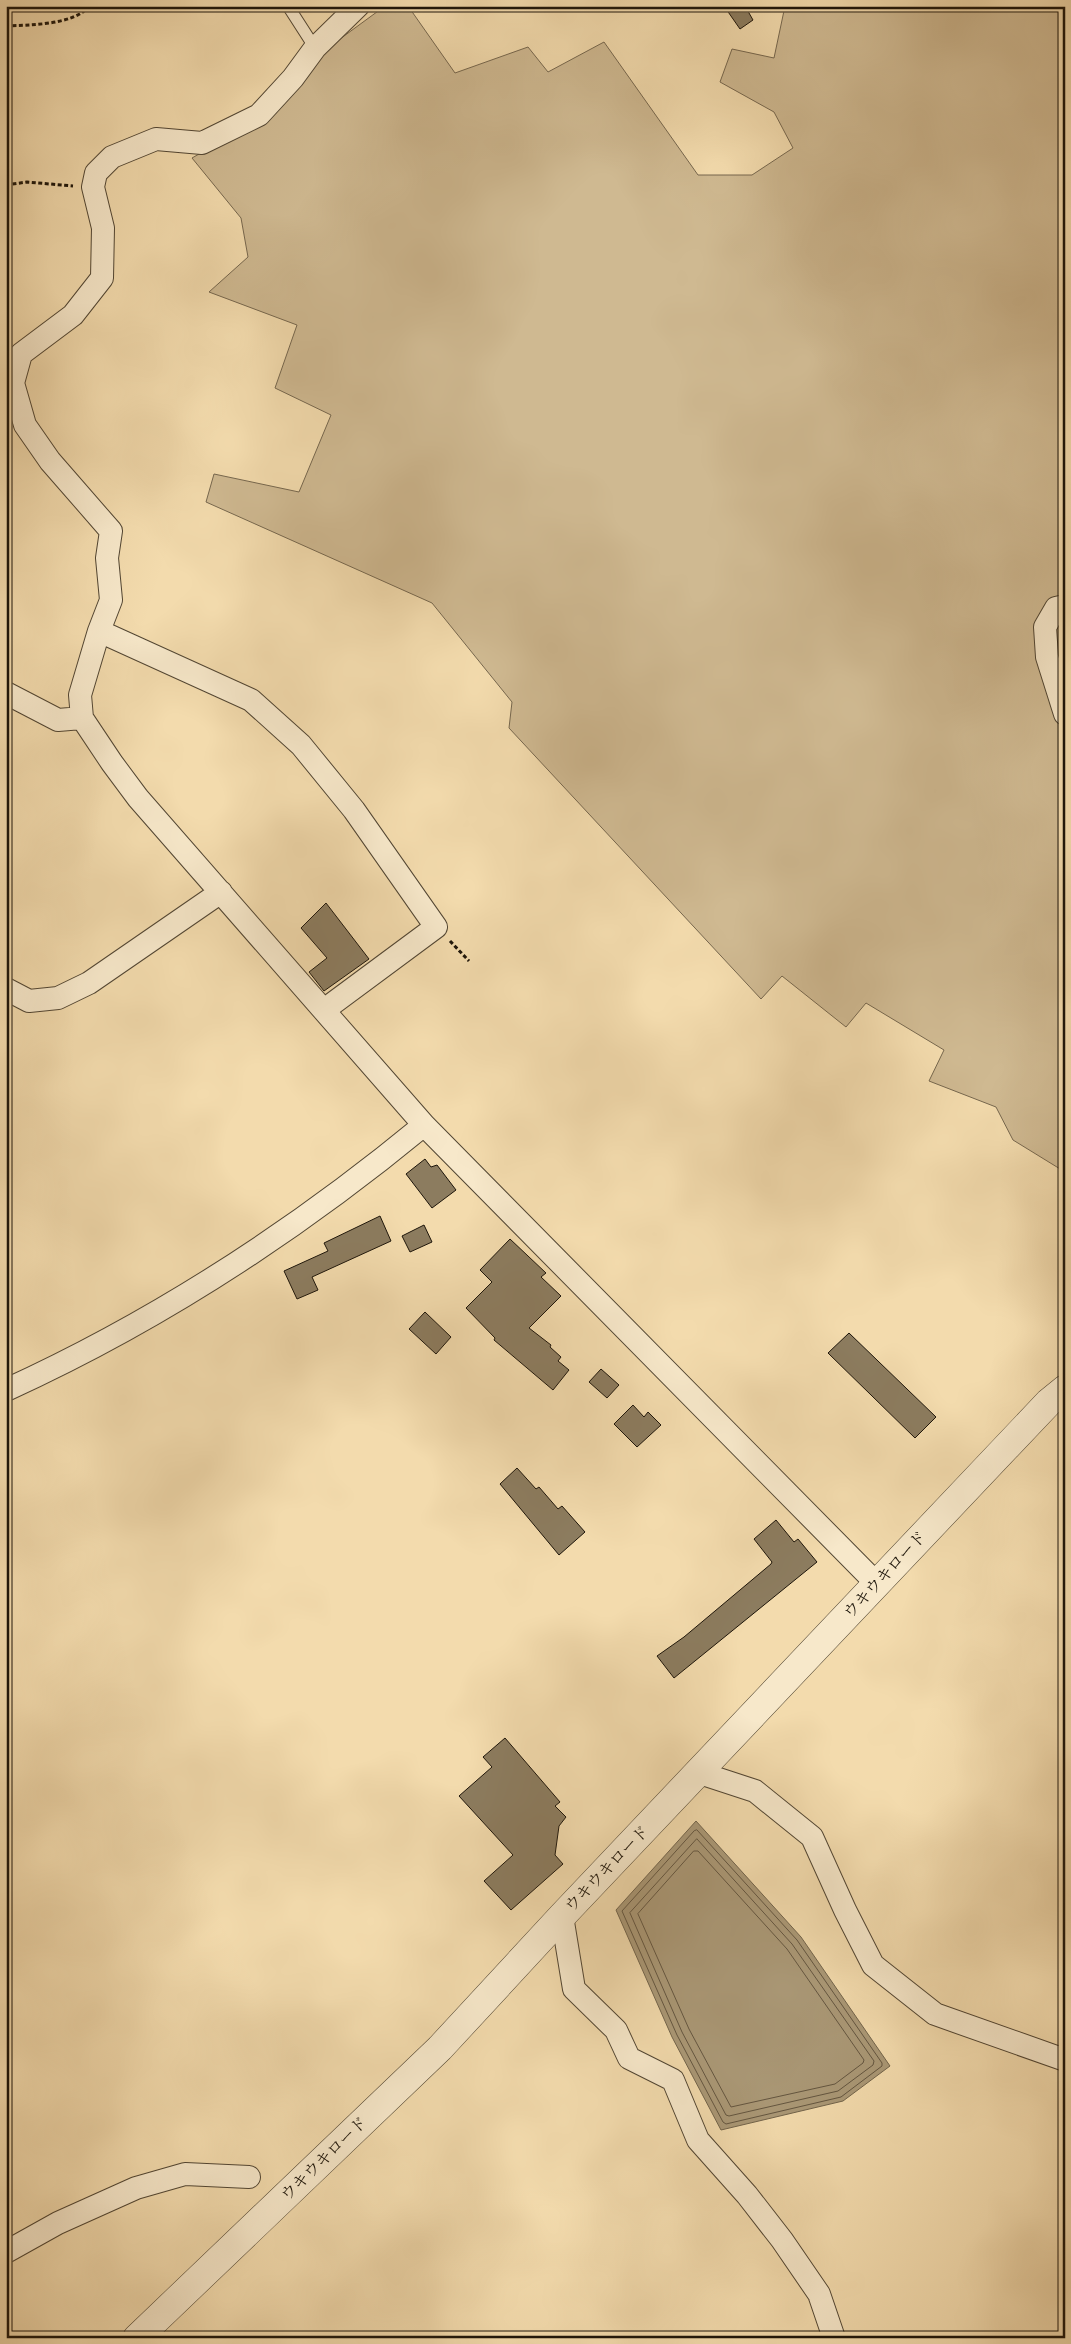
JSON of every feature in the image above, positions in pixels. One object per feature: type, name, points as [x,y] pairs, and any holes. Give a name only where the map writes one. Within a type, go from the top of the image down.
[{"type":"street","points":[[358,6],[315,48],[293,78],[259,115],[202,143],[156,140],[112,157],[96,173],[93,187],[103,228],[102,278],[73,315],[21,354],[13,383],[25,425],[66,481],[111,530],[107,558],[111,600],[99,631],[80,695],[82,718],[138,798],[424,1125],[877,1584]]},
{"type":"street","points":[[1065,606],[1056,608],[1045,627],[1047,657],[1065,714]]},
{"type":"street","points":[[99,631],[250,700],[301,745],[354,810],[436,926],[324,1010]]},
{"type":"street","points":[[6,693],[58,720],[82,718]]},
{"type":"street","points":[[6,989],[29,1000],[58,998],[89,983],[220,892]]},
{"type":"street","points":[[6,1390],[75,1359],[257,1249],[374,1166],[424,1125]]},
{"type":"street","name":"ウキウキロード","points":[[137,2338],[440,2048],[562,1916],[700,1773],[1049,1402],[1065,1389]]},
{"type":"street","points":[[700,1773],[755,1791],[812,1837],[845,1910],[873,1965],[935,2014],[1065,2060]]},
{"type":"street","points":[[562,1916],[574,1989],[616,2030],[629,2058],[673,2080],[698,2140],[747,2195],[782,2240],[819,2294],[834,2338]]},
{"type":"street","points":[[6,2252],[58,2223],[136,2188],[185,2174],[249,2177]]},
{"type":"lane","points":[[288,6],[315,48]]},
{"type":"path","points":[[6,26],[47,23],[84,14],[89,6]]},
{"type":"path","points":[[6,185],[27,182],[93,187]]},
{"type":"path","points":[[436,926],[469,961]]},
{"type":"shaded area","points":[[385,6],[408,6],[455,73],[528,47],[548,72],[604,42],[698,175],[752,175],[793,148],[774,112],[720,82],[732,49],[774,58],[785,6],[1065,6],[1065,1172],[1013,1140],[996,1107],[929,1081],[944,1050],[866,1003],[846,1027],[782,976],[761,999],[509,728],[512,702],[432,603],[206,502],[214,474],[299,492],[331,415],[275,388],[297,325],[209,292],[248,257],[241,218],[192,158],[278,109],[329,47]]},
{"type":"water","points":[[696,1821],[801,1937],[890,2066],[843,2101],[721,2130],[672,2037],[616,1910]]},
{"type":"building","points":[[724,6],[745,6],[753,20],[740,29]]},
{"type":"building","points":[[326,903],[369,959],[324,991],[309,972],[327,958],[301,928]]},
{"type":"building","points":[[425,1159],[431,1167],[437,1165],[456,1190],[432,1208],[406,1174]]},
{"type":"building","points":[[380,1216],[391,1241],[312,1277],[318,1290],[297,1299],[284,1271],[328,1251],[324,1243]]},
{"type":"building","points":[[424,1225],[432,1242],[410,1252],[402,1236]]},
{"type":"building","points":[[510,1239],[546,1273],[541,1277],[561,1296],[529,1328],[551,1345],[550,1347],[561,1357],[558,1361],[569,1370],[553,1390],[494,1340],[495,1338],[466,1308],[492,1282],[480,1270]]},
{"type":"building","points":[[425,1312],[451,1337],[436,1354],[409,1329]]},
{"type":"building","points":[[849,1333],[936,1417],[915,1438],[828,1353]]},
{"type":"building","points":[[601,1369],[619,1385],[607,1398],[589,1382]]},
{"type":"building","points":[[633,1405],[644,1417],[648,1412],[661,1425],[637,1447],[614,1424]]},
{"type":"building","points":[[517,1468],[536,1489],[539,1487],[558,1509],[562,1506],[585,1532],[559,1555],[500,1484]]},
{"type":"building","points":[[776,1520],[794,1542],[798,1539],[817,1562],[674,1678],[657,1656],[684,1637],[771,1564],[772,1562],[754,1539]]},
{"type":"building","points":[[505,1738],[560,1802],[555,1806],[566,1817],[559,1826],[555,1855],[563,1864],[511,1910],[484,1881],[513,1855],[459,1796],[492,1767],[483,1757]]}]
